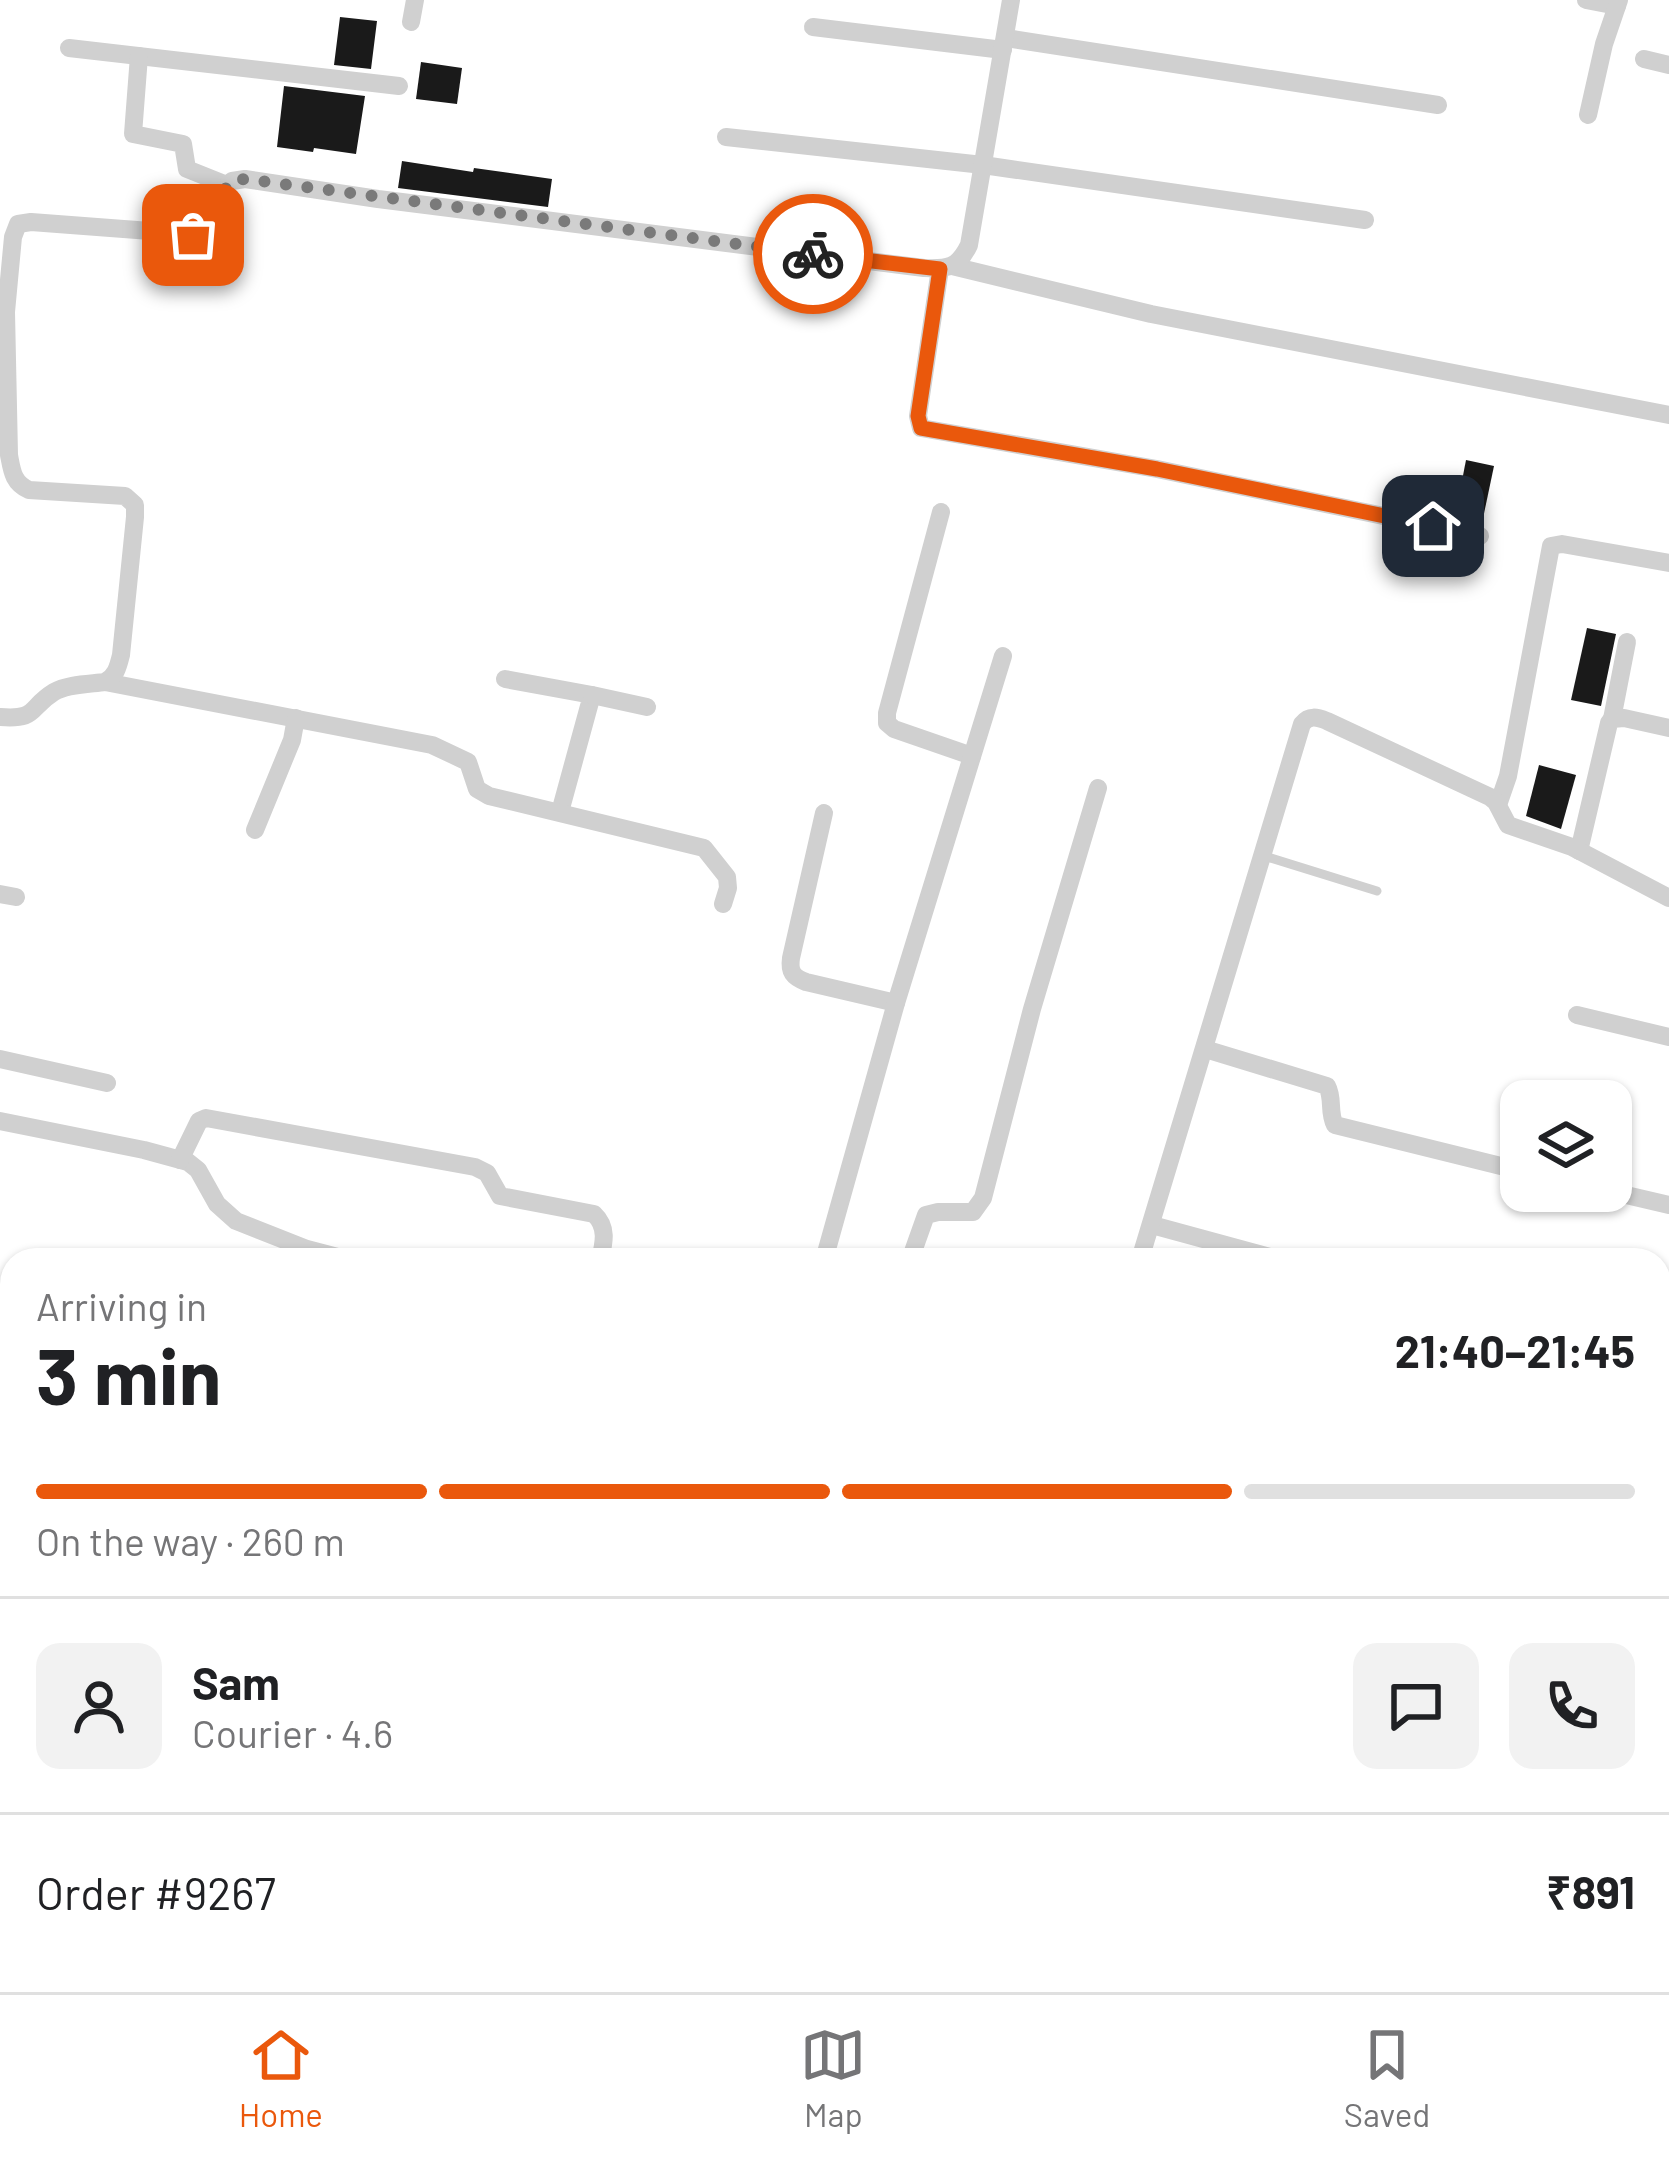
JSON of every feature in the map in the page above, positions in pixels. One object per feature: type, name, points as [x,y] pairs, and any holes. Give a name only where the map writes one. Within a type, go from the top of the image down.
[{"type":"street","points":[[411,22],[415,0]]},
{"type":"street","points":[[1011,0],[969,245],[962,259],[946,268],[918,416],[921,428],[1157,469],[1480,536]]},
{"type":"street","points":[[1586,0],[1618,3],[1588,115]]},
{"type":"street","points":[[813,27],[1005,44],[1438,105]]},
{"type":"street","points":[[69,48],[399,86]]},
{"type":"street","points":[[139,56],[133,134],[183,144],[188,169],[227,184]]},
{"type":"street","points":[[1644,59],[1669,65]]},
{"type":"street","points":[[726,137],[983,164],[1365,220]]},
{"type":"street","points":[[105,682],[118,669],[121,655],[135,506],[125,496],[41,492],[19,485],[14,477],[3,312],[13,237],[18,224],[31,222],[202,235],[214,229],[227,184],[232,181],[946,268],[1151,314],[1669,415]]},
{"type":"street","points":[[941,512],[887,723],[972,756]]},
{"type":"street","points":[[1498,805],[1508,776],[1551,546],[1669,563]]},
{"type":"street","points":[[1579,850],[1627,642]]},
{"type":"street","points":[[827,1248],[896,1003],[1003,656]]},
{"type":"street","points":[[505,679],[647,707]]},
{"type":"street","points":[[0,717],[31,714],[59,689],[105,682],[432,745],[468,762],[477,789],[489,796],[704,848],[727,877],[723,904]]},
{"type":"street","points":[[560,812],[592,695]]},
{"type":"street","points":[[1144,1248],[1301,724],[1311,717],[1490,797],[1508,825],[1579,850],[1669,898]]},
{"type":"street","points":[[254,830],[292,740],[296,718]]},
{"type":"street","points":[[1612,719],[1669,728]]},
{"type":"street","points":[[914,1248],[926,1215],[973,1212],[983,1198],[1098,788]]},
{"type":"street","points":[[824,813],[790,971],[806,982],[896,1003]]},
{"type":"street","points":[[1577,1015],[1669,1037]]},
{"type":"street","points":[[1205,1049],[1327,1086],[1335,1125],[1500,1167]]},
{"type":"street","points":[[0,1059],[107,1083]]},
{"type":"street","points":[[180,1160],[196,1127],[206,1118],[475,1167],[487,1173],[500,1196],[594,1214],[604,1230],[602,1248]]},
{"type":"street","points":[[0,1120],[180,1160],[198,1170],[217,1204],[236,1221],[304,1248]]},
{"type":"street","points":[[1632,1196],[1669,1205]]},
{"type":"street","points":[[1152,1225],[1237,1248]]},
{"type":"lane","points":[[1261,855],[1377,891]]},
{"type":"building","points":[[340,17],[377,21],[371,69],[334,65]]},
{"type":"building","points":[[421,62],[462,68],[457,104],[416,99]]},
{"type":"building","points":[[284,86],[365,96],[356,154],[277,147]]},
{"type":"building","points":[[402,161],[552,179],[548,207],[398,188]]},
{"type":"building","points":[[1466,460],[1494,466],[1482,523],[1455,517]]},
{"type":"building","points":[[1587,628],[1616,634],[1601,706],[1571,700]]},
{"type":"building","points":[[1539,765],[1576,775],[1561,829],[1526,816]]},
{"type":"way so far","points":[[193,235],[214,229],[227,184],[245,179],[813,254]]},
{"type":"route","points":[[813,254],[940,269],[918,416],[921,428],[1157,469],[1433,526]]}]
